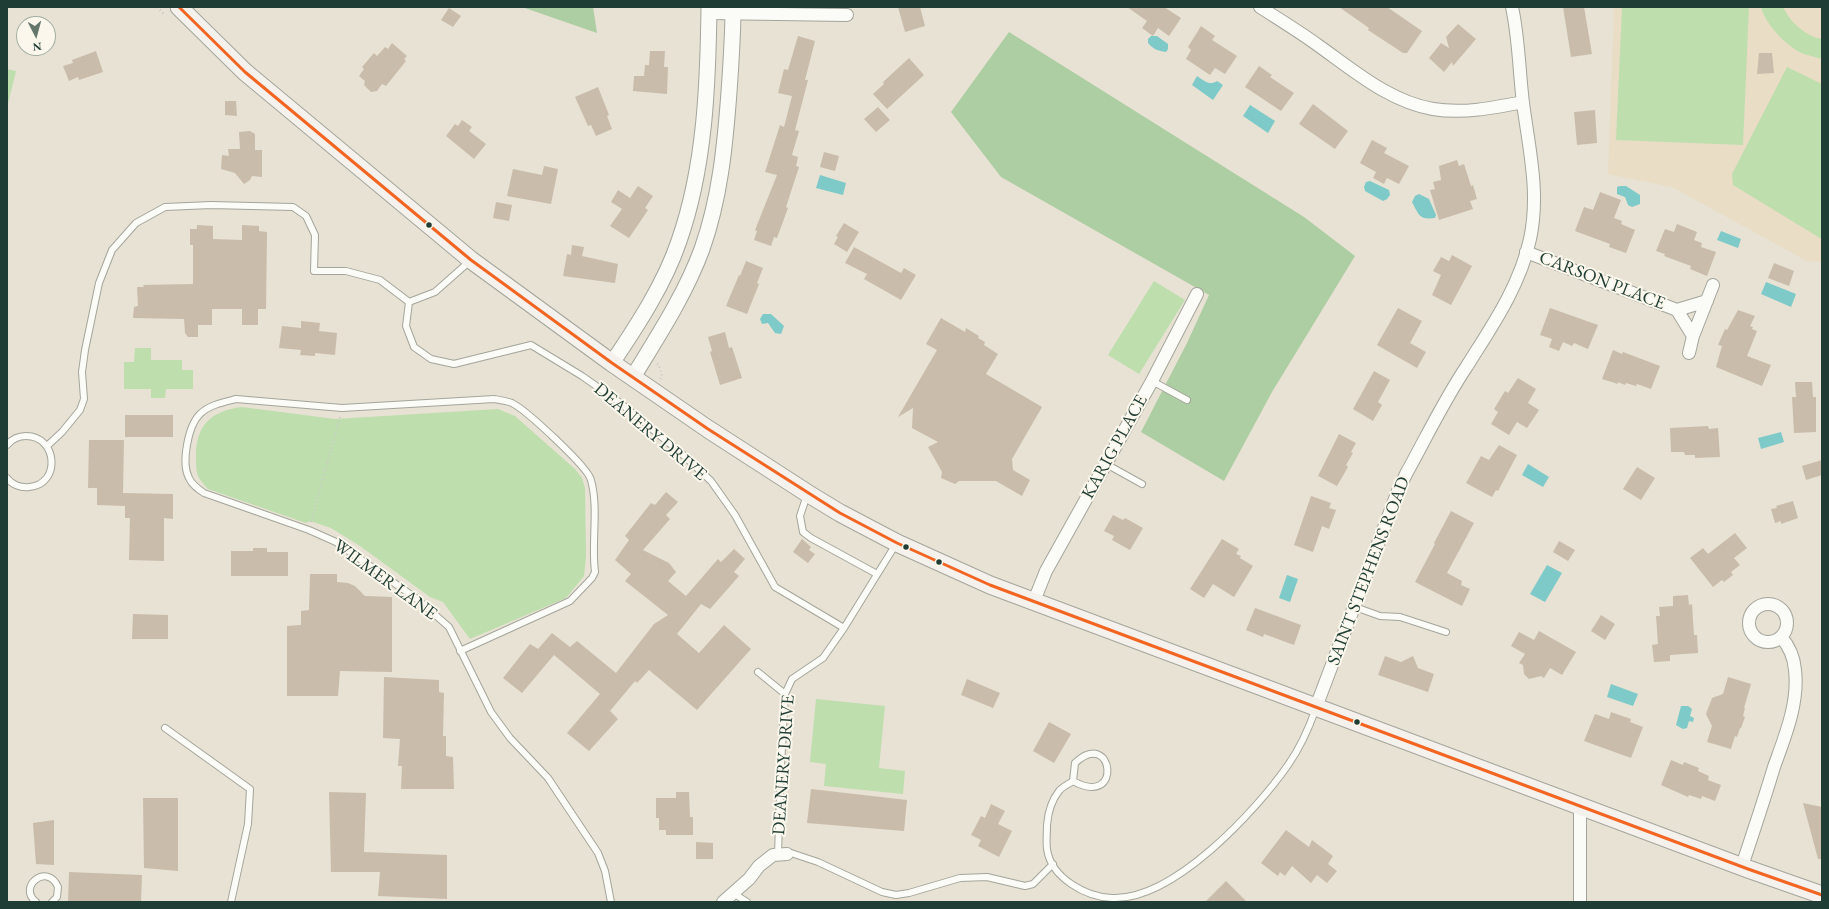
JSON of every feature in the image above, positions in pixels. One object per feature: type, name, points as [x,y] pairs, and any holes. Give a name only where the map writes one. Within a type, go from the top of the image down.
[{"type":"main road","points":[[179,7],[246,72],[471,260],[612,363],[807,493],[897,543],[978,580],[1822,895]]},
{"type":"street","points":[[1260,7],[1355,72],[1388,92],[1418,106],[1433,109],[1470,111],[1488,110],[1523,102]]},
{"type":"street","name":"SAINT STEPHENS ROAD","points":[[1316,707],[1355,607],[1374,552],[1406,474],[1466,366],[1496,320],[1514,285],[1530,238],[1535,193],[1532,156],[1523,102],[1521,67],[1512,7]]},
{"type":"street","points":[[612,363],[668,269],[687,216],[699,160],[709,10],[847,15]]},
{"type":"street","points":[[633,377],[667,322],[688,283],[702,249],[714,212],[723,164],[733,10]]},
{"type":"street","name":"CARSON PLACE","points":[[1526,252],[1677,310],[1707,302]]},
{"type":"street","points":[[1689,353],[1693,336],[1713,285]]},
{"type":"street","name":"KARIG PLACE","points":[[1034,601],[1046,571],[1152,381],[1197,294]]},
{"type":"street","name":"CARSON PLACE","points":[[1677,310],[1693,336]]},
{"type":"street","points":[[1742,866],[1788,725],[1795,698],[1796,670],[1788,645],[1781,637]]},
{"type":"street","points":[[1580,805],[1580,902]]},
{"type":"street","points":[[723,902],[749,879],[759,866],[773,855],[783,854]]},
{"type":"lane","points":[[47,446],[62,432],[80,410],[84,399],[82,372],[85,350],[99,283],[112,250],[136,222],[164,207],[211,205],[293,207],[306,216],[315,235],[314,271],[346,271],[380,280],[409,302],[435,292],[471,260]]},
{"type":"lane","name":"DEANERY DRIVE","points":[[409,302],[406,326],[414,347],[431,359],[454,364],[531,345],[582,376],[619,402],[680,452],[710,482],[735,516],[775,587],[844,628],[823,658],[792,679],[785,694],[781,765],[783,854]]},
{"type":"lane","points":[[1152,381],[1187,400]]},
{"type":"lane","name":"WILMER LANE","points":[[342,408],[236,399],[212,406],[201,413],[193,423],[189,433],[186,467],[188,478],[194,486],[204,493],[309,530],[336,542],[417,599],[449,627],[460,651],[474,674],[491,712],[510,738],[548,778],[598,853],[605,871],[611,902]]},
{"type":"lane","points":[[342,408],[494,399],[512,403],[536,422],[582,464],[591,478],[594,496],[595,572],[592,578],[570,601],[460,651]]},
{"type":"lane","points":[[7,445],[16,438],[33,436],[41,440],[47,446],[51,454],[52,462],[51,470],[47,478],[33,487],[24,488],[16,485],[7,478]]},
{"type":"lane","points":[[1106,464],[1142,484]]},
{"type":"lane","points":[[807,493],[800,516],[803,532],[811,538],[877,574]]},
{"type":"lane","points":[[844,628],[897,543]]},
{"type":"lane","points":[[1355,607],[1380,616],[1400,617],[1446,632]]},
{"type":"lane","points":[[758,672],[785,694]]},
{"type":"lane","name":"SAINT STEPHENS ROAD","points":[[1073,781],[1059,790],[1051,804],[1048,814],[1047,850],[1053,864],[1066,880],[1077,889],[1094,895],[1113,898],[1146,892],[1174,877],[1212,849],[1227,836],[1265,795],[1288,765],[1308,729],[1316,707]]},
{"type":"lane","points":[[165,728],[250,789],[248,824],[231,902]]},
{"type":"lane","points":[[1092,754],[1099,755],[1106,760],[1108,768],[1107,778],[1102,784],[1093,787],[1082,786],[1073,781],[1075,762],[1081,756],[1092,754]]},
{"type":"lane","points":[[783,854],[791,853],[818,862],[882,892],[893,894],[909,893],[960,878],[987,877],[1025,886],[1033,884],[1053,864]]},
{"type":"lane","points":[[36,902],[31,896],[30,887],[35,879],[44,876],[53,879],[58,887],[57,896],[52,902]]},
{"type":"lane","points":[[733,893],[747,902]]},
{"type":"lane","points":[[893,894],[893,902]]},
{"type":"path","points":[[309,530],[342,408]]},
{"type":"shaded area","points":[[1614,7],[1822,7],[1822,262],[1807,261],[1672,187],[1608,174]]},
{"type":"green space","points":[[522,7],[593,7],[597,33]]},
{"type":"green space","points":[[1622,7],[1749,7],[1743,145],[1616,140]]},
{"type":"green space","points":[[1761,7],[1783,7],[1786,13],[1799,28],[1810,35],[1822,39],[1822,59],[1804,54],[1791,47],[1772,28],[1763,14]]},
{"type":"green space","points":[[1009,32],[1304,217],[1355,256],[1272,392],[1224,481],[1141,432],[1187,343],[1209,295],[1001,177],[951,112]]},
{"type":"green space","points":[[1787,67],[1822,84],[1822,238],[1733,185],[1732,174]]},
{"type":"green space","points":[[7,69],[16,71],[7,108]]},
{"type":"green space","points":[[1154,281],[1185,300],[1139,374],[1108,355]]},
{"type":"green space","points":[[135,348],[151,348],[151,360],[182,360],[182,370],[193,370],[193,389],[166,389],[165,398],[151,398],[151,389],[124,389],[124,362],[134,362]]},
{"type":"green space","points":[[242,407],[335,419],[498,409],[515,416],[575,469],[582,478],[585,488],[586,556],[584,576],[566,598],[470,639],[443,602],[430,597],[360,546],[331,528],[310,521],[306,523],[208,489],[201,481],[197,470],[197,445],[202,428],[207,421],[214,416],[231,409]]},
{"type":"green space","points":[[816,699],[885,706],[879,768],[905,771],[903,794],[824,786],[826,764],[810,762]]},
{"type":"water","points":[[1151,36],[1157,36],[1168,44],[1168,49],[1166,52],[1156,49],[1148,43],[1148,39]]},
{"type":"water","points":[[1197,76],[1207,82],[1212,83],[1217,81],[1223,85],[1213,100],[1192,85]]},
{"type":"water","points":[[1250,105],[1275,121],[1268,133],[1243,116]]},
{"type":"water","points":[[820,175],[846,183],[843,195],[816,188]]},
{"type":"water","points":[[1370,181],[1389,190],[1390,195],[1387,199],[1383,201],[1365,191],[1364,187],[1366,182]]},
{"type":"water","points":[[1626,186],[1640,195],[1640,204],[1632,207],[1628,205],[1625,197],[1617,194],[1617,187]]},
{"type":"water","points":[[1419,194],[1429,199],[1436,215],[1435,218],[1426,218],[1420,216],[1418,213],[1412,202],[1415,196]]},
{"type":"water","points":[[1721,231],[1741,239],[1738,248],[1717,240]]},
{"type":"water","points":[[1766,282],[1796,294],[1791,307],[1761,294]]},
{"type":"water","points":[[763,314],[771,314],[784,326],[781,334],[775,333],[768,323],[762,324],[760,319]]},
{"type":"water","points":[[1781,432],[1784,442],[1761,449],[1758,438]]},
{"type":"water","points":[[1528,464],[1549,477],[1543,487],[1522,475]]},
{"type":"water","points":[[1547,565],[1562,573],[1545,602],[1530,594]]},
{"type":"water","points":[[1287,575],[1298,579],[1290,602],[1279,598]]},
{"type":"water","points":[[1611,684],[1638,694],[1633,706],[1607,697]]},
{"type":"water","points":[[1681,706],[1688,706],[1692,709],[1690,716],[1694,718],[1693,722],[1689,721],[1687,728],[1683,729],[1676,725]]},
{"type":"building","points":[[898,7],[920,7],[925,26],[905,32]]},
{"type":"building","points":[[1127,7],[1164,7],[1181,18],[1169,36],[1158,28],[1153,36],[1142,28],[1147,21]]},
{"type":"building","points":[[1339,7],[1387,7],[1422,31],[1407,53],[1403,53],[1368,30],[1369,28]]},
{"type":"building","points":[[1563,7],[1584,7],[1592,54],[1571,57]]},
{"type":"building","points":[[449,8],[461,16],[453,27],[441,20]]},
{"type":"building","points":[[1458,24],[1476,39],[1453,66],[1452,62],[1444,72],[1429,58],[1441,43],[1449,48],[1446,37]]},
{"type":"building","points":[[1201,26],[1215,36],[1212,40],[1237,56],[1225,74],[1215,68],[1210,75],[1186,59],[1191,50],[1188,47]]},
{"type":"building","points":[[798,36],[815,41],[805,80],[808,80],[795,130],[799,131],[792,155],[798,157],[796,166],[799,167],[786,207],[788,208],[777,238],[774,237],[771,246],[754,240],[757,231],[755,230],[777,175],[765,172],[780,125],[784,127],[792,96],[778,93],[784,69],[788,70]]},
{"type":"building","points":[[392,43],[407,56],[404,59],[406,61],[386,86],[382,84],[377,91],[371,92],[364,85],[365,81],[359,76],[364,69],[362,67],[374,53],[377,56],[385,47],[388,49]]},
{"type":"building","points":[[96,51],[103,72],[79,80],[78,77],[69,81],[63,66],[73,63],[72,60]]},
{"type":"building","points":[[650,51],[665,51],[664,67],[668,67],[667,94],[633,91],[634,76],[644,76],[645,65],[649,65]]},
{"type":"building","points":[[1759,53],[1772,53],[1774,73],[1757,74]]},
{"type":"building","points":[[909,58],[924,75],[887,109],[873,94],[884,84],[883,82]]},
{"type":"building","points":[[1259,66],[1272,75],[1270,77],[1294,93],[1281,111],[1245,87]]},
{"type":"building","points":[[598,87],[609,115],[607,116],[612,129],[596,136],[591,125],[588,126],[575,97]]},
{"type":"building","points":[[225,101],[236,101],[237,116],[225,115]]},
{"type":"building","points":[[1313,104],[1348,131],[1335,149],[1299,124]]},
{"type":"building","points":[[878,107],[890,120],[876,132],[864,119]]},
{"type":"building","points":[[1595,110],[1597,143],[1577,145],[1574,112]]},
{"type":"building","points":[[462,120],[472,127],[469,131],[486,144],[474,159],[446,136],[455,124],[458,126]]},
{"type":"building","points":[[250,131],[255,134],[255,150],[262,150],[262,177],[252,176],[250,180],[244,184],[235,173],[221,169],[222,155],[229,156],[228,149],[240,149],[239,132]]},
{"type":"building","points":[[1372,140],[1387,148],[1384,153],[1409,166],[1399,184],[1387,178],[1384,184],[1373,178],[1376,172],[1360,163]]},
{"type":"building","points":[[824,152],[839,156],[835,171],[820,167]]},
{"type":"building","points":[[1457,160],[1459,166],[1464,164],[1477,199],[1470,201],[1473,209],[1439,220],[1430,190],[1435,189],[1433,182],[1441,180],[1439,166]]},
{"type":"building","points":[[544,166],[558,169],[551,204],[507,196],[513,169],[542,175]]},
{"type":"building","points":[[638,186],[653,196],[645,208],[648,210],[629,238],[610,226],[622,209],[611,202],[618,190],[630,198]]},
{"type":"building","points":[[1600,192],[1621,200],[1614,218],[1622,221],[1621,224],[1635,230],[1626,253],[1609,247],[1610,244],[1575,231],[1584,207],[1593,210]]},
{"type":"building","points":[[496,202],[512,205],[509,221],[493,218]]},
{"type":"building","points":[[844,223],[859,232],[847,252],[834,244],[838,237],[836,236]]},
{"type":"building","points":[[1677,224],[1697,232],[1694,240],[1702,243],[1701,247],[1716,252],[1707,276],[1690,269],[1691,266],[1664,256],[1665,254],[1656,251],[1665,229],[1674,232]]},
{"type":"building","points":[[197,225],[213,226],[213,239],[242,240],[242,225],[259,226],[259,231],[267,232],[266,309],[258,309],[258,325],[242,325],[242,309],[212,309],[212,325],[198,325],[198,337],[188,337],[185,333],[184,319],[133,318],[134,307],[138,306],[137,287],[144,287],[143,285],[193,284],[193,245],[190,245],[190,229],[197,229]]},
{"type":"building","points":[[572,245],[584,247],[582,256],[618,264],[615,283],[563,276],[567,254],[571,255]]},
{"type":"building","points":[[854,247],[901,273],[904,268],[916,275],[901,300],[864,279],[867,274],[845,263]]},
{"type":"building","points":[[1452,255],[1472,266],[1451,305],[1432,295],[1441,275],[1433,271],[1441,257],[1449,261]]},
{"type":"building","points":[[746,261],[763,268],[757,283],[759,284],[747,314],[726,306]]},
{"type":"building","points":[[1774,263],[1794,271],[1789,286],[1768,278]]},
{"type":"building","points":[[1398,308],[1422,321],[1410,343],[1426,352],[1417,368],[1377,345]]},
{"type":"building","points":[[1550,308],[1598,325],[1588,349],[1574,343],[1572,346],[1563,342],[1559,351],[1549,347],[1552,339],[1540,335]]},
{"type":"building","points":[[1738,310],[1755,316],[1750,326],[1753,327],[1752,329],[1757,331],[1747,356],[1771,365],[1762,386],[1716,367],[1722,346],[1718,345],[1725,329],[1727,330]]},
{"type":"building","points":[[941,318],[965,332],[966,328],[979,336],[978,338],[985,342],[984,345],[998,354],[986,374],[1042,407],[1012,459],[1013,470],[1030,480],[1022,496],[996,481],[959,481],[955,484],[941,478],[942,472],[928,447],[938,442],[912,428],[913,408],[898,417],[937,350],[926,344]]},
{"type":"building","points":[[301,321],[320,323],[319,331],[337,333],[335,355],[315,353],[315,356],[300,355],[301,350],[279,348],[282,326],[301,328]]},
{"type":"building","points":[[725,332],[729,348],[732,347],[742,378],[720,385],[710,352],[712,351],[708,337]]},
{"type":"building","points":[[1613,350],[1622,354],[1623,352],[1660,366],[1651,389],[1637,384],[1636,386],[1626,383],[1625,385],[1618,382],[1618,384],[1602,379]]},
{"type":"building","points":[[1374,371],[1390,380],[1378,402],[1382,405],[1373,421],[1353,409]]},
{"type":"building","points":[[1518,378],[1536,389],[1528,403],[1539,410],[1527,428],[1517,422],[1509,435],[1491,424],[1498,412],[1494,409],[1505,391],[1508,393]]},
{"type":"building","points":[[1795,382],[1812,382],[1813,397],[1816,397],[1816,432],[1794,433],[1792,397],[1796,397]]},
{"type":"building","points":[[125,415],[173,415],[173,437],[125,437]]},
{"type":"building","points":[[1708,426],[1709,429],[1718,428],[1720,457],[1695,458],[1695,455],[1685,455],[1684,452],[1671,452],[1670,428]]},
{"type":"building","points":[[1339,434],[1356,443],[1351,452],[1353,453],[1346,465],[1348,467],[1337,486],[1318,476]]},
{"type":"building","points":[[89,440],[124,440],[123,493],[173,494],[173,519],[164,518],[164,561],[129,560],[130,518],[125,518],[125,506],[97,505],[97,488],[88,488]]},
{"type":"building","points":[[1499,445],[1517,455],[1498,491],[1496,490],[1492,497],[1466,483],[1481,456],[1489,460]]},
{"type":"building","points":[[1822,460],[1822,475],[1806,480],[1802,466]]},
{"type":"building","points":[[1637,467],[1655,478],[1641,500],[1623,489]]},
{"type":"building","points":[[666,492],[678,502],[666,515],[670,519],[643,550],[669,563],[676,572],[668,581],[686,596],[718,559],[721,562],[734,549],[745,559],[734,572],[739,576],[710,609],[701,604],[677,634],[699,653],[724,625],[751,649],[697,710],[649,670],[637,683],[635,681],[610,711],[618,719],[589,751],[567,733],[600,694],[554,655],[522,693],[503,678],[530,644],[538,649],[552,633],[570,647],[577,641],[616,673],[654,624],[668,615],[625,581],[631,574],[615,560],[629,540],[625,536],[651,503],[655,505]]},
{"type":"building","points":[[1311,496],[1331,503],[1329,508],[1336,510],[1329,529],[1322,526],[1313,552],[1294,545]]},
{"type":"building","points":[[1793,501],[1798,518],[1781,524],[1781,521],[1775,523],[1771,509]]},
{"type":"building","points":[[1451,511],[1474,523],[1447,573],[1462,581],[1461,585],[1470,589],[1462,606],[1415,582]]},
{"type":"building","points":[[1113,515],[1123,520],[1125,518],[1143,528],[1130,550],[1112,540],[1114,536],[1104,531]]},
{"type":"building","points":[[1735,533],[1747,548],[1734,558],[1740,565],[1731,572],[1733,575],[1724,582],[1722,580],[1713,587],[1690,558],[1703,548],[1708,554]]},
{"type":"building","points":[[802,539],[811,547],[809,550],[815,554],[808,563],[793,552]]},
{"type":"building","points":[[1222,539],[1239,549],[1236,554],[1241,556],[1240,558],[1253,566],[1234,597],[1213,584],[1204,598],[1190,589]]},
{"type":"building","points":[[1559,541],[1575,550],[1568,561],[1553,552]]},
{"type":"building","points":[[253,548],[267,548],[267,552],[288,552],[288,576],[231,576],[231,551],[253,551]]},
{"type":"building","points":[[310,574],[337,574],[337,582],[348,583],[355,586],[365,596],[392,597],[392,672],[340,671],[338,696],[287,696],[287,626],[301,625],[301,611],[309,610]]},
{"type":"building","points":[[1688,595],[1689,605],[1692,604],[1694,635],[1697,635],[1698,653],[1670,655],[1670,661],[1654,662],[1652,645],[1658,644],[1656,616],[1660,616],[1659,607],[1673,606],[1673,596]]},
{"type":"building","points":[[1255,608],[1301,625],[1294,645],[1264,634],[1263,637],[1246,630]]},
{"type":"building","points":[[133,614],[168,615],[168,639],[132,639]]},
{"type":"building","points":[[1601,615],[1615,624],[1605,640],[1591,631]]},
{"type":"building","points":[[1539,631],[1576,652],[1562,675],[1550,668],[1544,678],[1541,676],[1529,679],[1524,674],[1523,665],[1519,663],[1525,654],[1511,646],[1519,632],[1534,640]]},
{"type":"building","points":[[1385,656],[1401,662],[1413,656],[1418,668],[1434,674],[1428,692],[1378,675]]},
{"type":"building","points":[[384,677],[439,680],[439,692],[444,693],[443,736],[446,736],[446,756],[453,757],[454,789],[401,789],[402,766],[398,766],[400,739],[383,738]]},
{"type":"building","points":[[1728,677],[1751,684],[1744,708],[1743,716],[1745,717],[1737,737],[1735,736],[1731,749],[1707,742],[1712,726],[1706,714],[1712,698],[1723,694]]},
{"type":"building","points":[[967,679],[1000,693],[993,708],[961,695]]},
{"type":"building","points":[[1611,712],[1631,719],[1630,722],[1643,727],[1631,758],[1584,741],[1595,714],[1609,719]]},
{"type":"building","points":[[1049,722],[1071,734],[1054,763],[1033,751]]},
{"type":"building","points":[[1671,760],[1683,765],[1684,762],[1699,768],[1698,771],[1709,776],[1708,780],[1721,785],[1715,801],[1702,796],[1701,799],[1689,795],[1688,797],[1661,785]]},
{"type":"building","points":[[811,789],[907,800],[904,831],[807,823]]},
{"type":"building","points":[[329,792],[366,793],[364,852],[447,855],[447,899],[378,896],[380,872],[331,872]]},
{"type":"building","points":[[676,792],[689,792],[690,817],[693,817],[693,835],[666,835],[666,830],[659,830],[659,818],[656,818],[656,798],[676,798]]},
{"type":"building","points":[[143,798],[178,798],[178,871],[144,868]]},
{"type":"building","points":[[1803,803],[1822,807],[1822,859],[1818,859]]},
{"type":"building","points":[[991,804],[1005,811],[998,824],[1012,831],[999,857],[978,846],[981,840],[971,835],[981,816],[985,818]]},
{"type":"building","points":[[54,820],[54,865],[36,864],[33,823]]},
{"type":"building","points":[[1286,830],[1309,847],[1312,840],[1333,856],[1328,864],[1337,871],[1327,883],[1317,875],[1311,883],[1292,866],[1285,876],[1280,872],[1278,876],[1261,863]]},
{"type":"building","points":[[696,842],[713,843],[713,859],[696,859]]},
{"type":"building","points":[[69,872],[142,875],[141,902],[68,902]]},
{"type":"building","points":[[1226,881],[1247,902],[1205,902]]},
{"type":"transit line","points":[[179,7],[245,72],[471,260],[612,363],[708,429],[840,513],[897,543],[990,585],[1748,869],[1822,895]]}]
